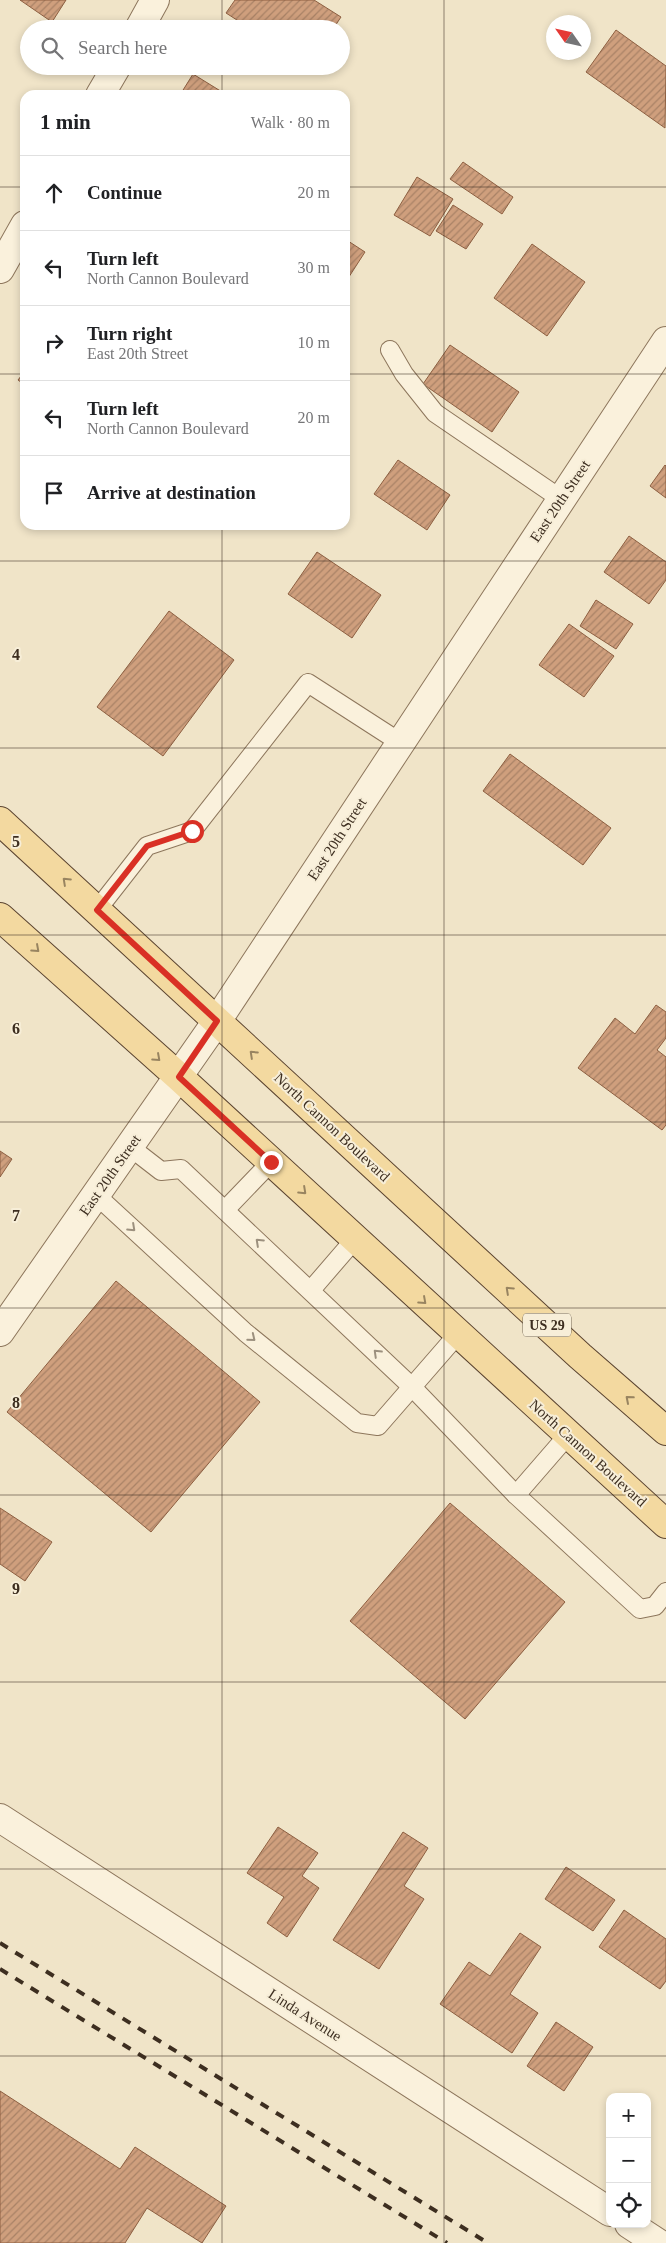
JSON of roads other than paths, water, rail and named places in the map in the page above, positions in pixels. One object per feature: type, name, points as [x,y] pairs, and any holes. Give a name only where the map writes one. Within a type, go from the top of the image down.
[{"type":"main road","name":"North Cannon Boulevard","points":[[0,821],[580,1356],[666,1431]]},
{"type":"main road","name":"North Cannon Boulevard","points":[[0,917],[179,1077],[666,1524]]},
{"type":"street","points":[[143,20],[155,0]]},
{"type":"street","points":[[103,90],[112,75]]},
{"type":"street","points":[[0,269],[20,234]]},
{"type":"street","name":"East 20th Street","points":[[0,1332],[217,1021],[666,341]]},
{"type":"street","name":"Linda Avenue","points":[[0,1818],[606,2209]]},
{"type":"street","points":[[635,2228],[658,2243]]},
{"type":"lane","points":[[390,350],[404,374],[435,413],[561,499]]},
{"type":"lane","points":[[97,910],[147,846],[192,831],[308,683],[401,743]]},
{"type":"lane","points":[[130,1147],[161,1171],[181,1169],[412,1387],[516,1495],[640,1610],[655,1606],[666,1592]]},
{"type":"lane","points":[[225,1210],[271,1162]]},
{"type":"lane","points":[[96,1195],[246,1333],[357,1424],[378,1426],[458,1334]]},
{"type":"lane","points":[[311,1290],[355,1239]]},
{"type":"lane","points":[[516,1495],[568,1434]]},
{"type":"railway","points":[[0,1943],[488,2243]]},
{"type":"railway","points":[[0,1969],[447,2243]]}]
